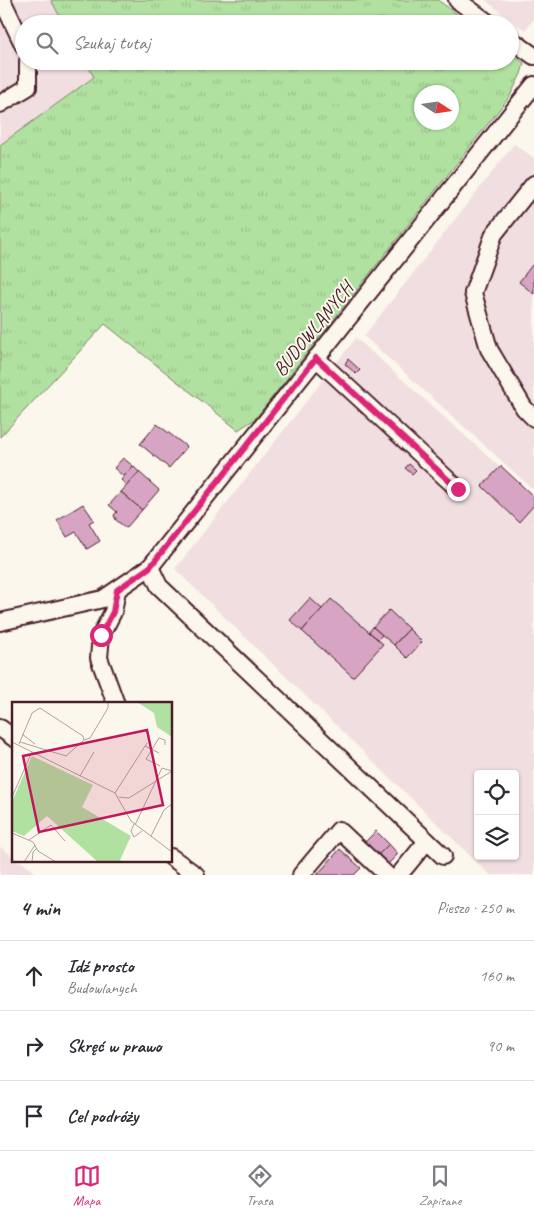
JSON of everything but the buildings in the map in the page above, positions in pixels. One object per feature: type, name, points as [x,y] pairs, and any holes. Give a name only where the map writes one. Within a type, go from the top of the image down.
[{"type":"street","points":[[2,0],[15,27]]},
{"type":"street","points":[[457,0],[478,15]]},
{"type":"street","points":[[519,45],[534,56]]},
{"type":"street","points":[[0,104],[28,87],[28,70]]},
{"type":"street","name":"BUDOWLANYCH","points":[[0,622],[103,600],[150,567],[534,85]]},
{"type":"street","points":[[534,184],[494,234],[473,293],[489,349],[524,408],[534,418]]},
{"type":"street","points":[[316,358],[458,489]]},
{"type":"street","points":[[150,567],[159,586],[443,856]]},
{"type":"street","points":[[115,702],[99,658],[101,635],[113,612],[117,590]]},
{"type":"street","points":[[0,728],[12,737]]},
{"type":"street","points":[[301,875],[339,830],[387,875]]},
{"type":"street","points":[[398,875],[428,842]]},
{"type":"street","points":[[172,859],[196,875]]},
{"type":"street","points":[[172,860],[178,875]]},
{"type":"shaded area","points":[[0,0],[51,0],[59,15],[15,15],[15,70],[90,70],[94,77],[0,145]]},
{"type":"shaded area","points":[[485,0],[534,0],[534,19],[525,30],[519,26],[519,15],[505,15]]},
{"type":"shaded area","points":[[514,144],[534,158],[534,490],[364,336]]},
{"type":"shaded area","points":[[356,338],[534,498],[534,875],[490,875],[475,860],[519,860],[519,770],[474,770],[474,859],[175,569]]},
{"type":"shaded area","points":[[0,847],[12,856],[12,862],[21,862],[39,875],[0,875]]},
{"type":"green space","points":[[51,0],[438,0],[458,15],[59,15]]},
{"type":"green space","points":[[519,59],[524,63],[521,74],[510,96],[255,419],[238,430],[105,324],[0,437],[0,145],[94,77],[90,70],[519,70]]},
{"type":"route","points":[[101,635],[113,612],[117,590],[150,567],[316,358],[458,489]]}]
